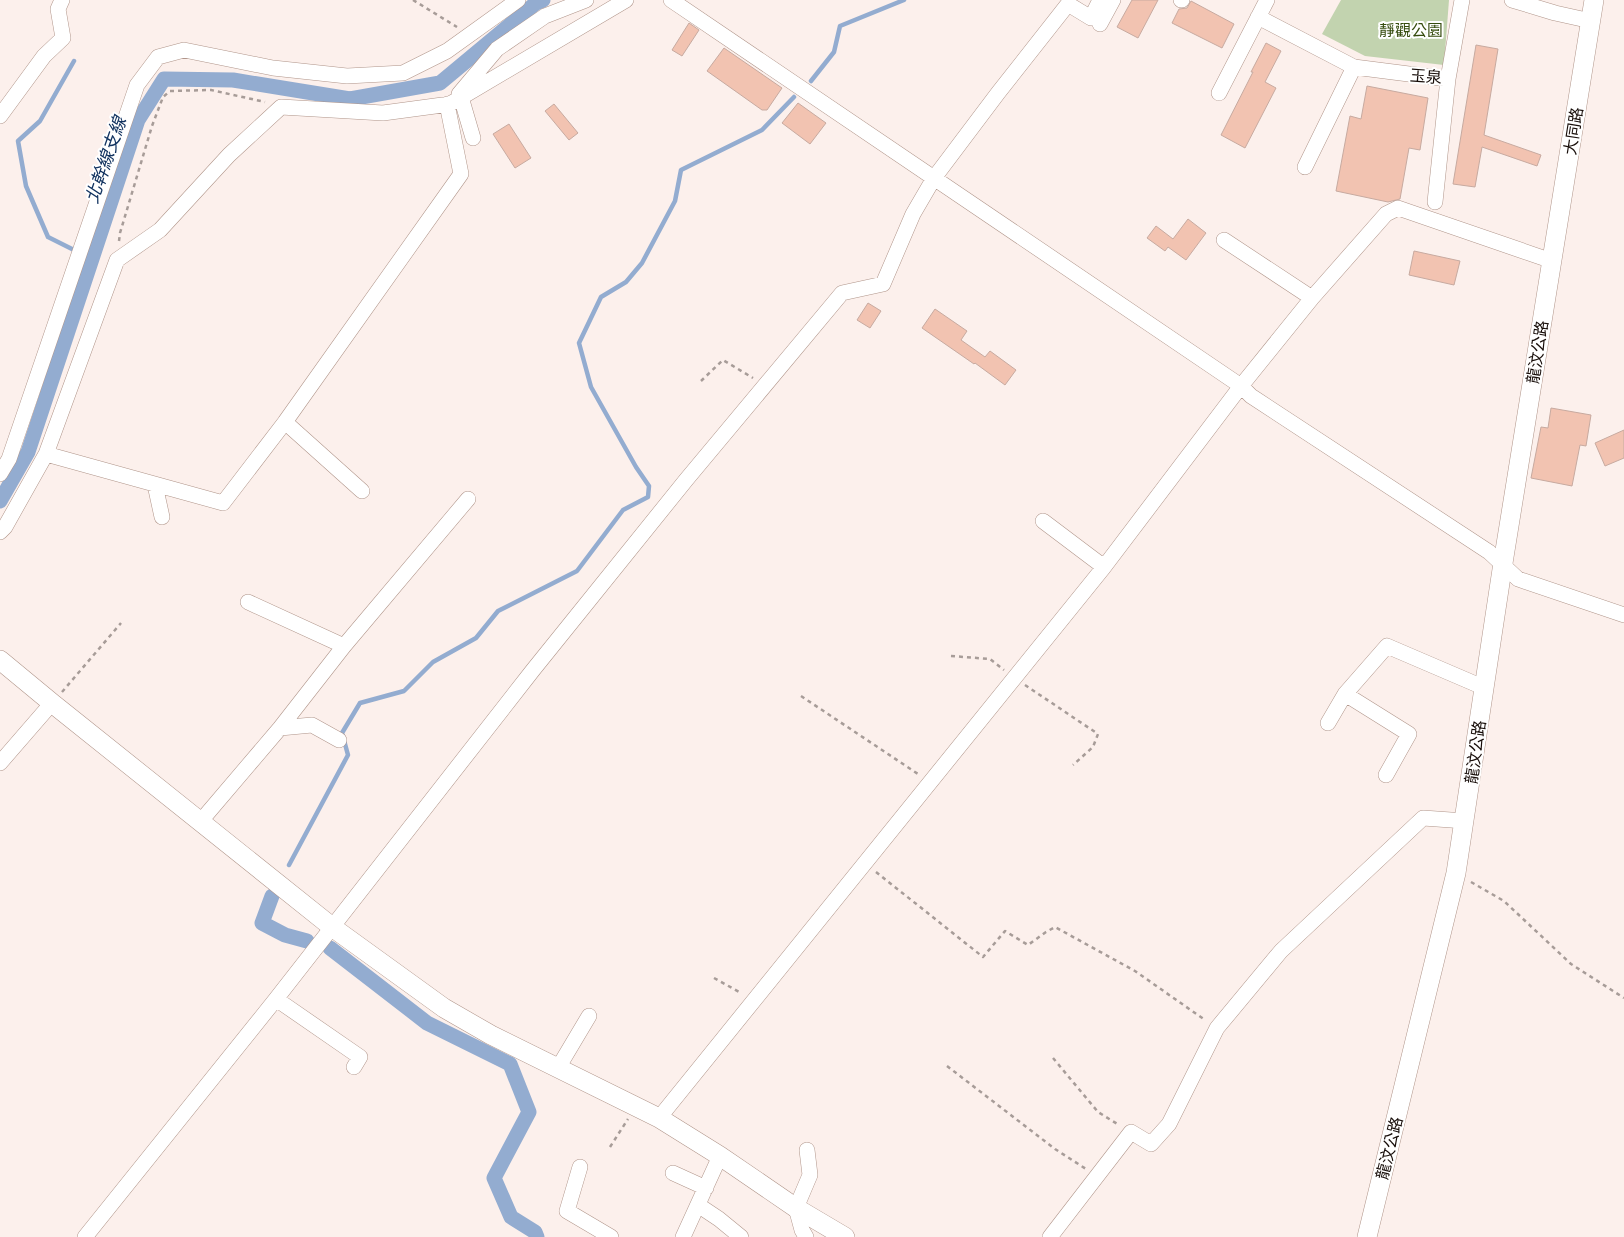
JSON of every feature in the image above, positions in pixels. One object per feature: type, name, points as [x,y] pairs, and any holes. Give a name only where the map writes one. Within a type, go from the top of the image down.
[{"type":"main road","name":"大同路","points":[[1552,262],[1594,0]]},
{"type":"main road","name":"龍汶公路","points":[[1367,1237],[1456,874],[1503,563],[1552,262]]},
{"type":"main road","points":[[0,660],[332,927],[444,1008],[491,1035],[659,1118],[720,1156],[796,1208],[845,1237]]},
{"type":"street","points":[[0,116],[44,56],[63,38],[58,9],[62,0]]},
{"type":"street","points":[[0,474],[9,459],[137,85],[158,57],[184,50],[273,68],[347,76],[403,73],[447,51],[518,0]]},
{"type":"street","points":[[46,454],[223,503],[285,422],[461,174],[453,102],[497,49],[545,16],[586,0]]},
{"type":"street","points":[[0,532],[5,527],[46,454],[117,260],[160,230],[229,155],[281,107],[383,113],[453,102],[626,0]]},
{"type":"street","points":[[670,0],[1242,386],[1252,396],[1489,552],[1518,579],[1624,615]]},
{"type":"street","points":[[85,1237],[276,999],[533,670],[686,480],[842,293],[883,284],[913,214],[934,178],[1068,4],[1091,18],[1100,0]]},
{"type":"street","points":[[1100,24],[1112,0]]},
{"type":"street","points":[[1219,93],[1267,0]]},
{"type":"street","name":"玉泉","points":[[1258,18],[1354,67],[1448,79],[1462,0]]},
{"type":"street","points":[[1512,0],[1555,13],[1591,21]]},
{"type":"street","points":[[1304,167],[1354,67]]},
{"type":"street","points":[[1435,202],[1448,79]]},
{"type":"street","points":[[453,102],[473,138]]},
{"type":"street","points":[[659,1118],[1104,567],[1242,386],[1312,298],[1386,214],[1398,208],[1552,262]]},
{"type":"street","points":[[1224,240],[1312,298]]},
{"type":"street","points":[[285,422],[362,491]]},
{"type":"street","points":[[155,485],[162,517]]},
{"type":"street","points":[[200,822],[280,728],[344,646],[468,499]]},
{"type":"street","points":[[1043,520],[1104,567]]},
{"type":"street","points":[[248,602],[344,646]]},
{"type":"street","points":[[1328,723],[1345,694],[1387,646],[1485,688]]},
{"type":"street","points":[[1345,694],[1409,734],[1386,775]]},
{"type":"street","points":[[0,763],[52,703]]},
{"type":"street","points":[[280,728],[312,725],[339,740]]},
{"type":"street","points":[[1050,1237],[1131,1132],[1151,1144],[1169,1124],[1217,1028],[1281,951],[1423,818],[1465,821]]},
{"type":"street","points":[[276,999],[360,1057],[354,1067]]},
{"type":"street","points":[[558,1068],[589,1016]]},
{"type":"street","points":[[806,1237],[796,1208],[810,1175],[807,1150]]},
{"type":"street","points":[[683,1237],[720,1156]]},
{"type":"street","points":[[580,1167],[567,1211],[611,1237]]},
{"type":"street","points":[[673,1173],[706,1188]]},
{"type":"street","points":[[698,1205],[720,1219],[740,1237]]},
{"type":"path","points":[[413,0],[470,35]]},
{"type":"path","points":[[117,260],[120,233],[152,126],[163,98],[170,91],[212,90],[281,107]]},
{"type":"path","points":[[701,381],[723,360],[765,386]]},
{"type":"path","points":[[52,703],[121,623]]},
{"type":"path","points":[[951,656],[990,659],[1014,678],[1098,734],[1093,747],[1073,765]]},
{"type":"path","points":[[801,696],[930,782]]},
{"type":"path","points":[[865,863],[983,957],[1005,931],[1028,945],[1055,927],[1135,971],[1217,1028]]},
{"type":"path","points":[[1456,874],[1504,901],[1570,964],[1624,998]]},
{"type":"path","points":[[714,978],[754,1001]]},
{"type":"path","points":[[1053,1058],[1098,1112],[1131,1132]]},
{"type":"path","points":[[946,1066],[1055,1149],[1096,1177]]},
{"type":"path","points":[[610,1147],[636,1106]]},
{"type":"green space","name":"靜觀公園","points":[[1341,0],[1449,0],[1444,65],[1365,56],[1322,34]]},
{"type":"building","points":[[1132,0],[1158,0],[1138,38],[1117,27]]},
{"type":"building","points":[[1191,1],[1234,24],[1222,48],[1172,23],[1179,9],[1187,8]]},
{"type":"building","points":[[689,23],[699,30],[682,56],[672,50]]},
{"type":"building","points":[[1266,43],[1281,51],[1265,82],[1276,88],[1245,148],[1221,135]]},
{"type":"building","points":[[1476,45],[1498,49],[1484,135],[1541,155],[1537,166],[1482,147],[1475,187],[1453,184]]},
{"type":"building","points":[[724,48],[782,88],[767,110],[762,110],[707,71]]},
{"type":"building","points":[[1367,86],[1428,98],[1420,150],[1409,148],[1400,199],[1388,202],[1336,191],[1350,116],[1361,119]]},
{"type":"building","points":[[798,103],[826,123],[810,144],[782,123]]},
{"type":"building","points":[[554,104],[578,133],[569,140],[545,111]]},
{"type":"building","points":[[509,124],[531,158],[515,168],[493,134]]},
{"type":"building","points":[[1188,219],[1206,233],[1186,260],[1168,247],[1165,251],[1147,238],[1156,226],[1173,239]]},
{"type":"building","points":[[1414,251],[1460,261],[1454,285],[1409,275]]},
{"type":"building","points":[[868,303],[881,311],[870,328],[857,320]]},
{"type":"building","points":[[935,309],[967,331],[961,340],[985,357],[990,351],[1016,370],[1005,385],[922,328]]},
{"type":"building","points":[[1551,408],[1591,415],[1586,446],[1580,445],[1572,486],[1531,478],[1541,427],[1548,428]]},
{"type":"building","points":[[1624,430],[1624,458],[1605,466],[1595,443]]},
{"type":"waterway","name":"北幹線支線","points":[[0,501],[28,452],[138,120],[164,79],[233,80],[350,99],[440,83],[536,3],[543,0]]},
{"type":"waterway","points":[[811,81],[834,52],[840,26],[904,0]]},
{"type":"waterway","points":[[74,61],[40,121],[18,141],[26,186],[48,237],[92,259]]},
{"type":"waterway","points":[[289,865],[348,755],[342,733],[360,703],[404,691],[433,662],[476,638],[498,611],[577,571],[623,510],[648,497],[649,486],[636,467],[591,387],[579,343],[601,297],[626,282],[642,263],[675,201],[681,170],[762,130],[794,97]]},
{"type":"waterway","points":[[272,896],[262,923],[285,935],[307,941]]},
{"type":"waterway","points":[[330,948],[427,1023],[510,1064],[529,1112],[494,1178],[511,1217],[535,1232],[537,1237]]}]
